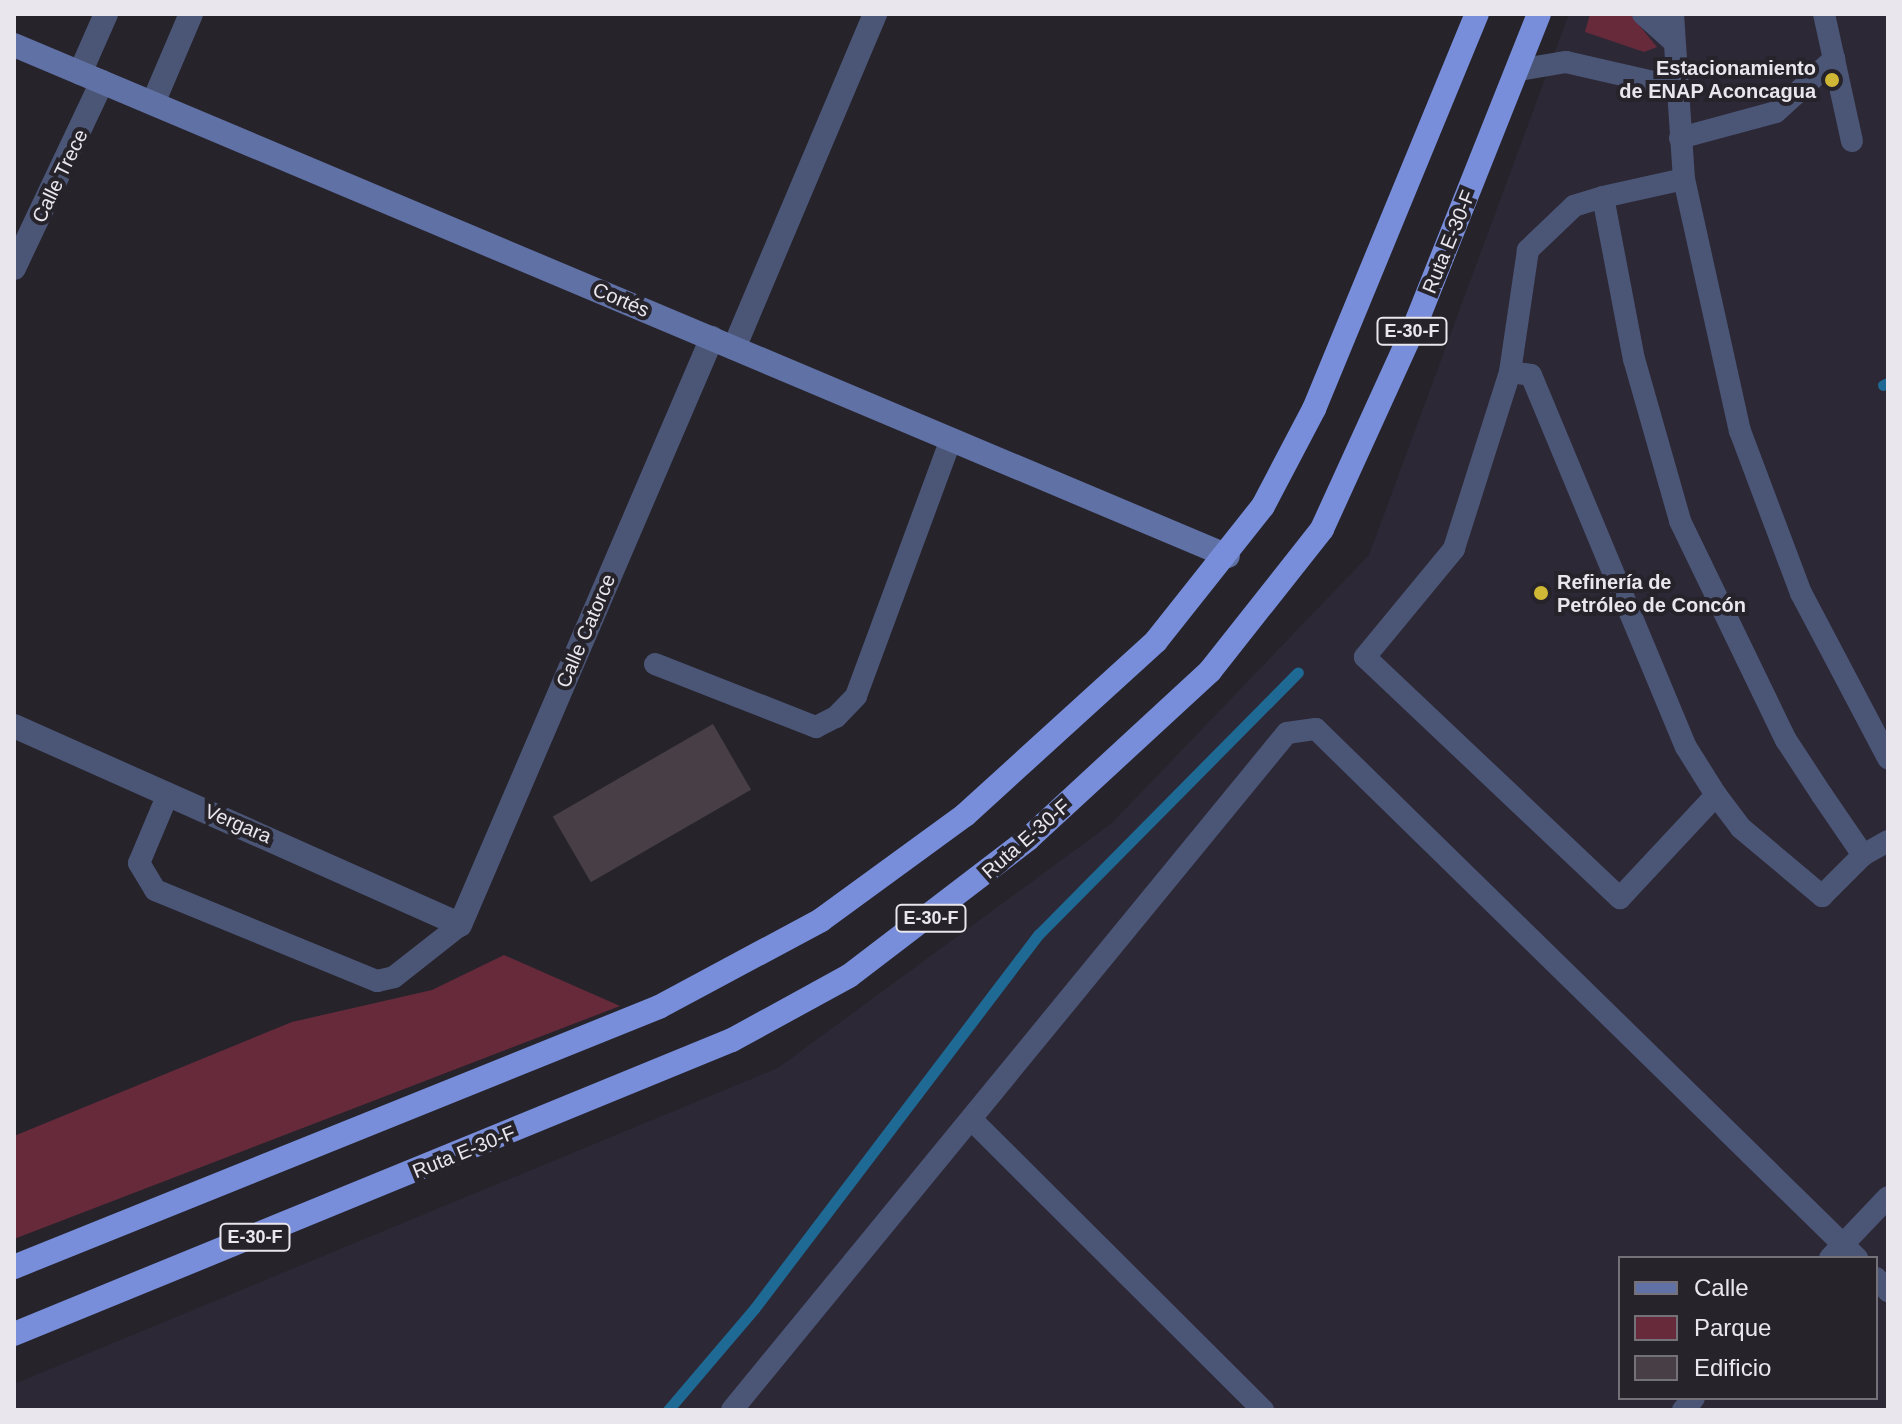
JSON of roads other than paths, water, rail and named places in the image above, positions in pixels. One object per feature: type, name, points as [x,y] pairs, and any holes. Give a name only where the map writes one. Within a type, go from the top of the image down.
[{"type":"highway","name":"E-30-F","points":[[14,1267],[659,1007],[810,927],[965,815],[1156,641],[1228,556],[1314,409],[1477,14]]},
{"type":"highway","name":"Ruta E-30-F","points":[[14,1334],[732,1040],[849,976],[970,889],[1210,671],[1305,556],[1360,453],[1539,14]]},
{"type":"main road","name":"Cortés","points":[[14,45],[1228,556]]},
{"type":"street","name":"Calle Trece","points":[[14,268],[91,77],[106,14]]},
{"type":"street","points":[[153,103],[191,14]]},
{"type":"street","name":"Calle Catorce","points":[[460,925],[875,14]]},
{"type":"street","name":"Vergara","points":[[14,726],[460,925]]},
{"type":"lane","points":[[1643,14],[1673,41]]},
{"type":"lane","points":[[1673,14],[1675,87],[1684,179],[1716,348],[1768,513],[1838,671],[1888,758]]},
{"type":"lane","points":[[1824,14],[1852,141]]},
{"type":"lane","points":[[1680,138],[1776,112],[1834,59]]},
{"type":"lane","points":[[1518,70],[1566,62],[1675,87]]},
{"type":"lane","points":[[1684,179],[1574,206],[1528,250],[1510,372],[1454,549],[1365,657],[1620,898],[1716,795]]},
{"type":"lane","points":[[1603,197],[1634,359],[1680,521],[1786,740],[1863,855]]},
{"type":"lane","points":[[1510,372],[1531,375],[1686,747],[1741,828],[1822,896],[1863,855],[1888,841]]},
{"type":"lane","points":[[655,664],[816,727],[836,717],[856,696],[951,439]]},
{"type":"lane","points":[[732,1410],[974,1122],[1287,733],[1316,729],[1844,1253],[1888,1197]]},
{"type":"lane","points":[[168,794],[139,863],[155,890],[377,981],[394,977],[460,925]]},
{"type":"lane","points":[[974,1122],[1263,1410]]},
{"type":"waterway","points":[[1883,385],[1888,383]]},
{"type":"waterway","points":[[668,1410],[754,1309],[1039,934],[1298,672]]},
{"type":"place","name":"Estacionamiento de ENAP Aconcagua","points":[[1832,80]]},
{"type":"place","name":"Refinería de Petróleo de Concón","points":[[1541,593]]}]
